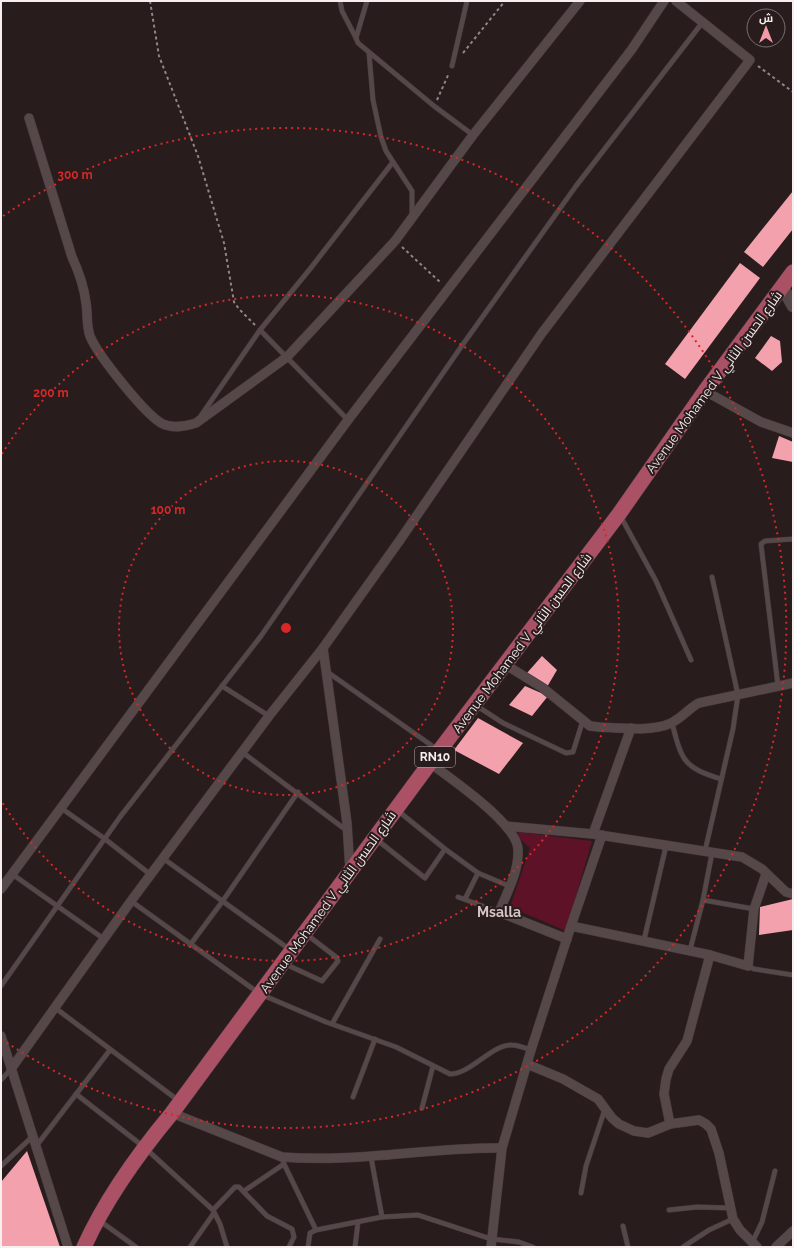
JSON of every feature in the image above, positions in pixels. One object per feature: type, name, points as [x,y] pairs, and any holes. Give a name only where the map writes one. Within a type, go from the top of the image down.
[{"type":"main road","name":"Avenue Mohamed V شارع الحسن الثاني","points":[[84,1247],[96,1219],[144,1147],[305,934],[396,809],[619,514],[705,391],[793,272]]},
{"type":"street","points":[[29,118],[72,257],[81,276],[87,304],[87,321],[90,337],[107,363],[153,416],[164,424],[181,427],[196,423],[287,357],[395,240],[473,135],[580,1]]},
{"type":"street","points":[[1,889],[348,420],[632,49],[664,1]]},
{"type":"street","points":[[11,1069],[131,901],[164,859],[269,716],[323,648],[400,540],[542,333],[750,60],[676,1]]},
{"type":"street","points":[[782,286],[793,306]]},
{"type":"street","points":[[705,391],[761,422],[793,433]]},
{"type":"street","points":[[323,648],[348,831],[350,872]]},
{"type":"street","points":[[506,665],[543,688],[590,726],[631,728],[663,726],[672,723],[694,706],[793,683]]},
{"type":"street","points":[[491,1243],[502,1148],[631,728]]},
{"type":"street","points":[[430,764],[474,796],[506,826],[518,848],[517,865],[499,912],[567,939]]},
{"type":"street","points":[[506,826],[597,835],[742,857],[762,869],[786,892],[793,894]]},
{"type":"street","points":[[571,926],[690,950],[748,966],[754,910],[766,874]]},
{"type":"street","points":[[670,1124],[664,1094],[666,1079],[669,1069],[687,1041],[710,955]]},
{"type":"street","points":[[1,1036],[68,1247]]},
{"type":"street","points":[[527,1064],[563,1079],[592,1095],[598,1099],[619,1124],[634,1131],[648,1133],[670,1124],[699,1120],[706,1124],[711,1128],[719,1153],[733,1219],[740,1230],[755,1245]]},
{"type":"street","points":[[175,1107],[283,1160],[300,1158],[371,1157],[473,1148],[502,1148]]},
{"type":"street","points":[[776,1247],[793,1232]]},
{"type":"lane","points":[[340,1],[342,11],[358,43],[434,106],[473,135]]},
{"type":"lane","points":[[356,38],[367,1]]},
{"type":"lane","points":[[452,66],[467,1]]},
{"type":"lane","points":[[1,986],[105,838],[261,636],[461,347],[576,186],[702,23]]},
{"type":"lane","points":[[369,53],[375,113],[386,152],[412,191],[412,216]]},
{"type":"lane","points":[[196,423],[260,330],[321,255],[393,162]]},
{"type":"lane","points":[[260,330],[348,420]]},
{"type":"lane","points":[[619,514],[656,581],[691,660]]},
{"type":"lane","points":[[778,686],[761,544],[765,541],[793,539]]},
{"type":"lane","points":[[690,950],[703,900],[708,852],[721,779],[733,729],[738,695],[712,577]]},
{"type":"lane","points":[[326,671],[440,751]]},
{"type":"lane","points":[[222,686],[269,716]]},
{"type":"lane","points":[[476,705],[503,723],[566,753],[573,752],[583,720]]},
{"type":"lane","points":[[672,723],[679,752],[686,763],[700,772],[721,779]]},
{"type":"lane","points":[[242,752],[298,792],[348,831]]},
{"type":"lane","points":[[190,945],[222,902],[298,792]]},
{"type":"lane","points":[[61,808],[105,838],[151,875]]},
{"type":"lane","points":[[396,809],[445,849],[478,873],[509,886]]},
{"type":"lane","points":[[375,837],[425,878],[445,849]]},
{"type":"lane","points":[[644,940],[666,846]]},
{"type":"lane","points":[[164,859],[222,902],[287,957],[322,981],[338,961],[336,957],[305,934]]},
{"type":"lane","points":[[465,899],[478,873]]},
{"type":"lane","points":[[12,874],[104,939]]},
{"type":"lane","points":[[458,897],[499,912]]},
{"type":"lane","points":[[703,900],[754,910]]},
{"type":"lane","points":[[131,901],[260,994],[332,1024],[375,1039],[450,1074],[454,1074],[506,1046],[516,1045],[531,1050]]},
{"type":"lane","points":[[332,1024],[380,939]]},
{"type":"lane","points":[[748,966],[754,969],[793,975]]},
{"type":"lane","points":[[54,1008],[110,1050],[175,1107]]},
{"type":"lane","points":[[353,1097],[375,1039]]},
{"type":"lane","points":[[35,1147],[110,1050]]},
{"type":"lane","points":[[422,1108],[433,1066]]},
{"type":"lane","points":[[1,1080],[11,1069]]},
{"type":"lane","points":[[76,1094],[144,1147],[214,1212],[220,1224],[227,1247]]},
{"type":"lane","points":[[581,1193],[586,1166],[605,1108]]},
{"type":"lane","points":[[1,1166],[32,1137]]},
{"type":"lane","points":[[371,1157],[382,1217]]},
{"type":"lane","points":[[244,1191],[283,1160],[316,1230]]},
{"type":"lane","points":[[755,1245],[775,1171]]},
{"type":"lane","points":[[190,1247],[214,1212],[235,1187],[239,1187],[244,1191],[267,1216],[294,1231],[294,1237],[289,1247]]},
{"type":"lane","points":[[669,1210],[697,1207],[731,1208]]},
{"type":"lane","points":[[308,1247],[310,1233],[316,1230],[382,1217],[418,1215],[491,1243],[519,1242],[533,1247]]},
{"type":"lane","points":[[96,1219],[136,1247]]},
{"type":"lane","points":[[683,1247],[708,1230],[733,1219]]},
{"type":"lane","points":[[355,1247],[358,1222]]},
{"type":"lane","points":[[623,1226],[628,1247]]},
{"type":"path","points":[[150,1],[159,56],[198,156],[224,243],[234,302],[239,310],[260,330]]},
{"type":"path","points":[[434,106],[452,66],[491,21],[505,1]]},
{"type":"path","points":[[750,60],[793,92]]},
{"type":"path","points":[[395,240],[448,289]]},
{"type":"shaded area","points":[[518,832],[592,841],[566,931],[510,907],[530,848],[520,839]]},
{"type":"building","points":[[793,191],[793,229],[763,267],[744,252]]},
{"type":"building","points":[[740,263],[760,278],[685,379],[665,364]]},
{"type":"building","points":[[771,336],[780,341],[782,362],[772,371],[755,358]]},
{"type":"building","points":[[779,436],[793,442],[793,462],[772,458]]},
{"type":"building","points":[[542,656],[557,670],[547,687],[527,673]]},
{"type":"building","points":[[525,686],[548,696],[532,716],[509,705]]},
{"type":"building","points":[[478,718],[523,743],[499,774],[454,750]]},
{"type":"building","points":[[793,899],[793,930],[759,935],[760,907]]},
{"type":"building","points":[[27,1151],[60,1247],[1,1247],[1,1182]]},
{"type":"district","name":"Msalla","points":[[499,912]]}]
